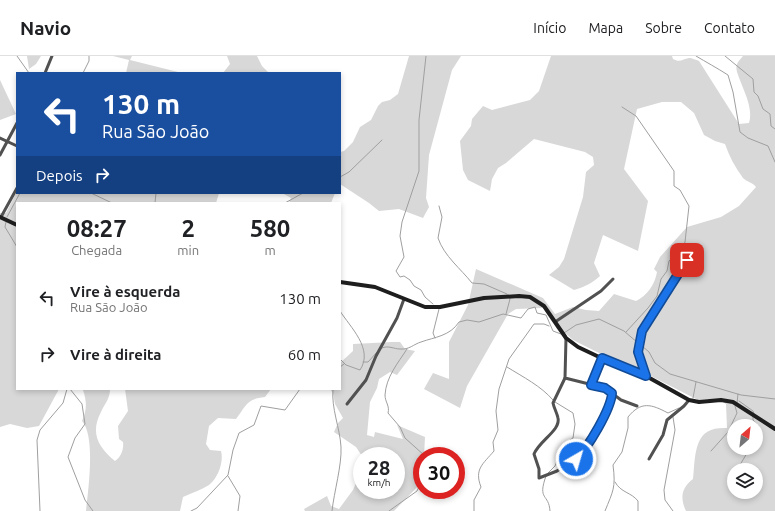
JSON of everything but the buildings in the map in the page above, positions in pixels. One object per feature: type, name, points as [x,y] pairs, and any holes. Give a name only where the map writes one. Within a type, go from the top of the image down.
[{"type":"street","points":[[45,72],[52,56]]},
{"type":"street","points":[[0,155],[16,126]]},
{"type":"street","points":[[0,138],[16,146]]},
{"type":"street","points":[[16,190],[1,217],[16,224]]},
{"type":"street","points":[[646,376],[638,352],[642,331],[687,260]]},
{"type":"street","points":[[555,322],[596,295],[613,280]]},
{"type":"street","points":[[341,282],[375,287],[420,306],[432,307],[471,300],[524,296],[542,304],[566,338],[602,358],[646,376],[689,400],[699,402],[720,400],[732,402],[775,429]]},
{"type":"street","points":[[347,404],[366,380],[376,356],[398,318],[404,299]]},
{"type":"street","points":[[566,338],[565,378],[553,403],[558,418],[558,423],[554,430],[541,442],[534,454],[539,469],[538,478],[557,471],[581,455],[607,412],[612,400],[612,393]]},
{"type":"street","points":[[591,385],[602,358]]},
{"type":"street","points":[[565,378],[605,388],[621,400],[637,406]]},
{"type":"street","points":[[649,459],[663,435],[667,420],[689,400]]},
{"type":"shaded area","points":[[27,56],[41,56],[36,64],[29,69]]},
{"type":"shaded area","points":[[113,56],[132,56],[130,60],[178,72],[126,72],[129,60]]},
{"type":"shaded area","points":[[227,56],[257,56],[262,66],[268,72],[224,72],[230,64]]},
{"type":"shaded area","points":[[409,56],[461,56],[452,70],[429,155],[426,198],[429,207],[423,218],[399,209],[379,211],[341,185],[341,152],[344,151],[353,142],[360,127],[371,120],[378,106],[382,102],[390,100],[398,94]]},
{"type":"shaded area","points":[[551,56],[672,56],[673,59],[680,61],[690,58],[699,61],[739,124],[749,123],[749,104],[737,72],[737,63],[743,56],[775,56],[775,511],[686,511],[682,498],[686,486],[693,479],[698,444],[705,433],[715,429],[727,428],[726,404],[718,399],[698,400],[647,374],[619,363],[573,340],[564,332],[557,329],[543,308],[516,309],[508,314],[467,386],[460,408],[424,389],[433,373],[449,379],[449,342],[468,305],[476,269],[543,298],[555,314],[573,307],[599,311],[614,294],[636,301],[647,293],[652,285],[657,272],[654,269],[660,257],[687,227],[721,217],[739,206],[756,187],[743,178],[737,170],[725,144],[704,135],[694,113],[681,102],[662,102],[637,109],[624,169],[648,201],[638,251],[603,235],[594,263],[600,276],[582,288],[574,290],[549,275],[559,267],[564,259],[583,197],[586,172],[594,165],[593,157],[585,152],[534,139],[498,168],[492,179],[490,191],[468,180],[463,170],[460,141],[471,126],[472,119],[483,106],[492,110],[530,100],[539,91]]},
{"type":"shaded area","points":[[0,80],[16,114],[0,120]]},
{"type":"shaded area","points":[[16,193],[219,194],[216,202],[16,202],[16,390],[58,390],[39,426],[27,428],[10,424],[0,427],[0,213],[6,213]]},
{"type":"shaded area","points":[[284,194],[335,194],[331,202],[289,202],[291,198]]},
{"type":"shaded area","points":[[400,342],[405,349],[415,351],[397,375],[390,372],[379,379],[377,388],[370,402],[367,435],[374,437],[375,432],[403,439],[397,425],[425,437],[424,447],[413,447],[413,491],[394,511],[305,511],[304,509],[327,496],[331,506],[339,509],[353,490],[353,499],[405,499],[405,447],[356,447],[334,432],[338,423],[343,418],[335,404],[333,393],[331,390],[341,390],[341,362],[353,351],[353,344]]},
{"type":"shaded area","points":[[83,390],[110,390],[98,420],[96,433],[100,445],[115,461],[122,453],[123,447],[123,442],[119,439],[118,426],[128,411],[125,390],[270,390],[265,397],[250,401],[236,419],[218,418],[209,426],[206,444],[210,450],[221,451],[222,460],[220,470],[209,485],[183,497],[180,511],[86,511],[90,451],[89,439],[82,421],[86,410]]},
{"type":"waterway","points":[[17,56],[28,72]]},
{"type":"waterway","points":[[84,72],[89,61],[89,56]]},
{"type":"waterway","points":[[426,56],[419,120],[419,171],[402,222],[400,236],[404,257],[396,271],[400,277],[404,276],[410,280],[414,286],[421,290],[425,297],[433,304]]},
{"type":"waterway","points":[[696,56],[728,75],[733,92],[740,132],[748,138],[768,146],[775,162]]},
{"type":"waterway","points":[[725,56],[753,79],[754,92],[758,96],[763,109],[770,114],[771,126],[775,129]]},
{"type":"waterway","points":[[622,107],[636,116],[674,171],[674,186],[680,190],[689,206],[685,242],[682,249],[669,261],[667,271],[661,279],[657,296],[626,332]]},
{"type":"waterway","points":[[341,176],[349,172],[382,140]]},
{"type":"waterway","points":[[7,217],[19,194]]},
{"type":"waterway","points":[[93,194],[110,202]]},
{"type":"waterway","points":[[155,202],[156,194]]},
{"type":"waterway","points":[[287,202],[301,194]]},
{"type":"waterway","points":[[439,206],[442,217],[438,238],[444,251],[472,283],[484,284],[507,294]]},
{"type":"waterway","points":[[6,222],[5,227],[16,245]]},
{"type":"waterway","points":[[506,314],[510,299]]},
{"type":"waterway","points":[[382,348],[409,348],[418,343],[447,333],[459,322],[467,320],[479,322],[503,314],[521,318],[528,309],[535,307],[537,313],[546,315],[553,331],[561,334]]},
{"type":"waterway","points":[[435,338],[433,333],[439,309]]},
{"type":"waterway","points":[[341,312],[359,339],[364,354],[364,362],[360,370],[346,365],[341,360]]},
{"type":"waterway","points":[[564,333],[576,325],[599,319],[624,331],[638,343]]},
{"type":"waterway","points":[[474,511],[474,500],[481,487],[479,481],[479,471],[483,463],[494,451],[493,442],[498,430],[496,411],[499,389],[509,359],[534,324],[544,324],[549,326]]},
{"type":"waterway","points":[[641,345],[649,352],[655,363],[670,374],[741,395],[775,399]]},
{"type":"waterway","points":[[407,349],[390,376],[385,397],[388,413],[400,427],[405,438],[415,447]]},
{"type":"waterway","points":[[363,362],[368,362],[378,351]]},
{"type":"waterway","points":[[507,367],[537,386],[553,400]]},
{"type":"waterway","points":[[693,398],[696,382]]},
{"type":"waterway","points":[[40,511],[37,440],[40,430],[63,403],[67,390]]},
{"type":"waterway","points":[[71,390],[82,404],[85,424],[75,438],[68,457],[85,500],[93,511]]},
{"type":"waterway","points":[[191,511],[197,508],[228,475],[233,450],[239,433],[254,425],[261,406],[285,410],[299,390]]},
{"type":"waterway","points":[[332,511],[341,454],[333,403],[333,390]]},
{"type":"waterway","points":[[737,403],[738,394]]},
{"type":"waterway","points":[[739,401],[753,411],[754,414]]},
{"type":"waterway","points":[[548,473],[555,466],[564,444],[573,438],[575,424],[573,413],[555,402]]},
{"type":"waterway","points":[[605,511],[613,489],[613,465],[622,452],[628,428],[628,417],[637,408],[642,406],[651,406],[668,413],[679,408]]},
{"type":"waterway","points":[[711,451],[728,432],[737,413],[735,406]]},
{"type":"waterway","points":[[673,417],[675,430],[664,490],[665,500],[673,511]]},
{"type":"waterway","points":[[741,463],[746,455]]},
{"type":"waterway","points":[[228,476],[240,496],[238,511]]},
{"type":"waterway","points":[[546,476],[543,493],[548,501],[550,511]]},
{"type":"waterway","points":[[615,482],[617,486],[638,501],[638,511]]},
{"type":"waterway","points":[[389,511],[413,494]]},
{"type":"route","points":[[576,459],[581,455],[607,412],[612,400],[612,393],[608,389],[591,385],[602,358],[646,376],[646,371],[638,352],[644,325],[679,275],[687,260]]}]
